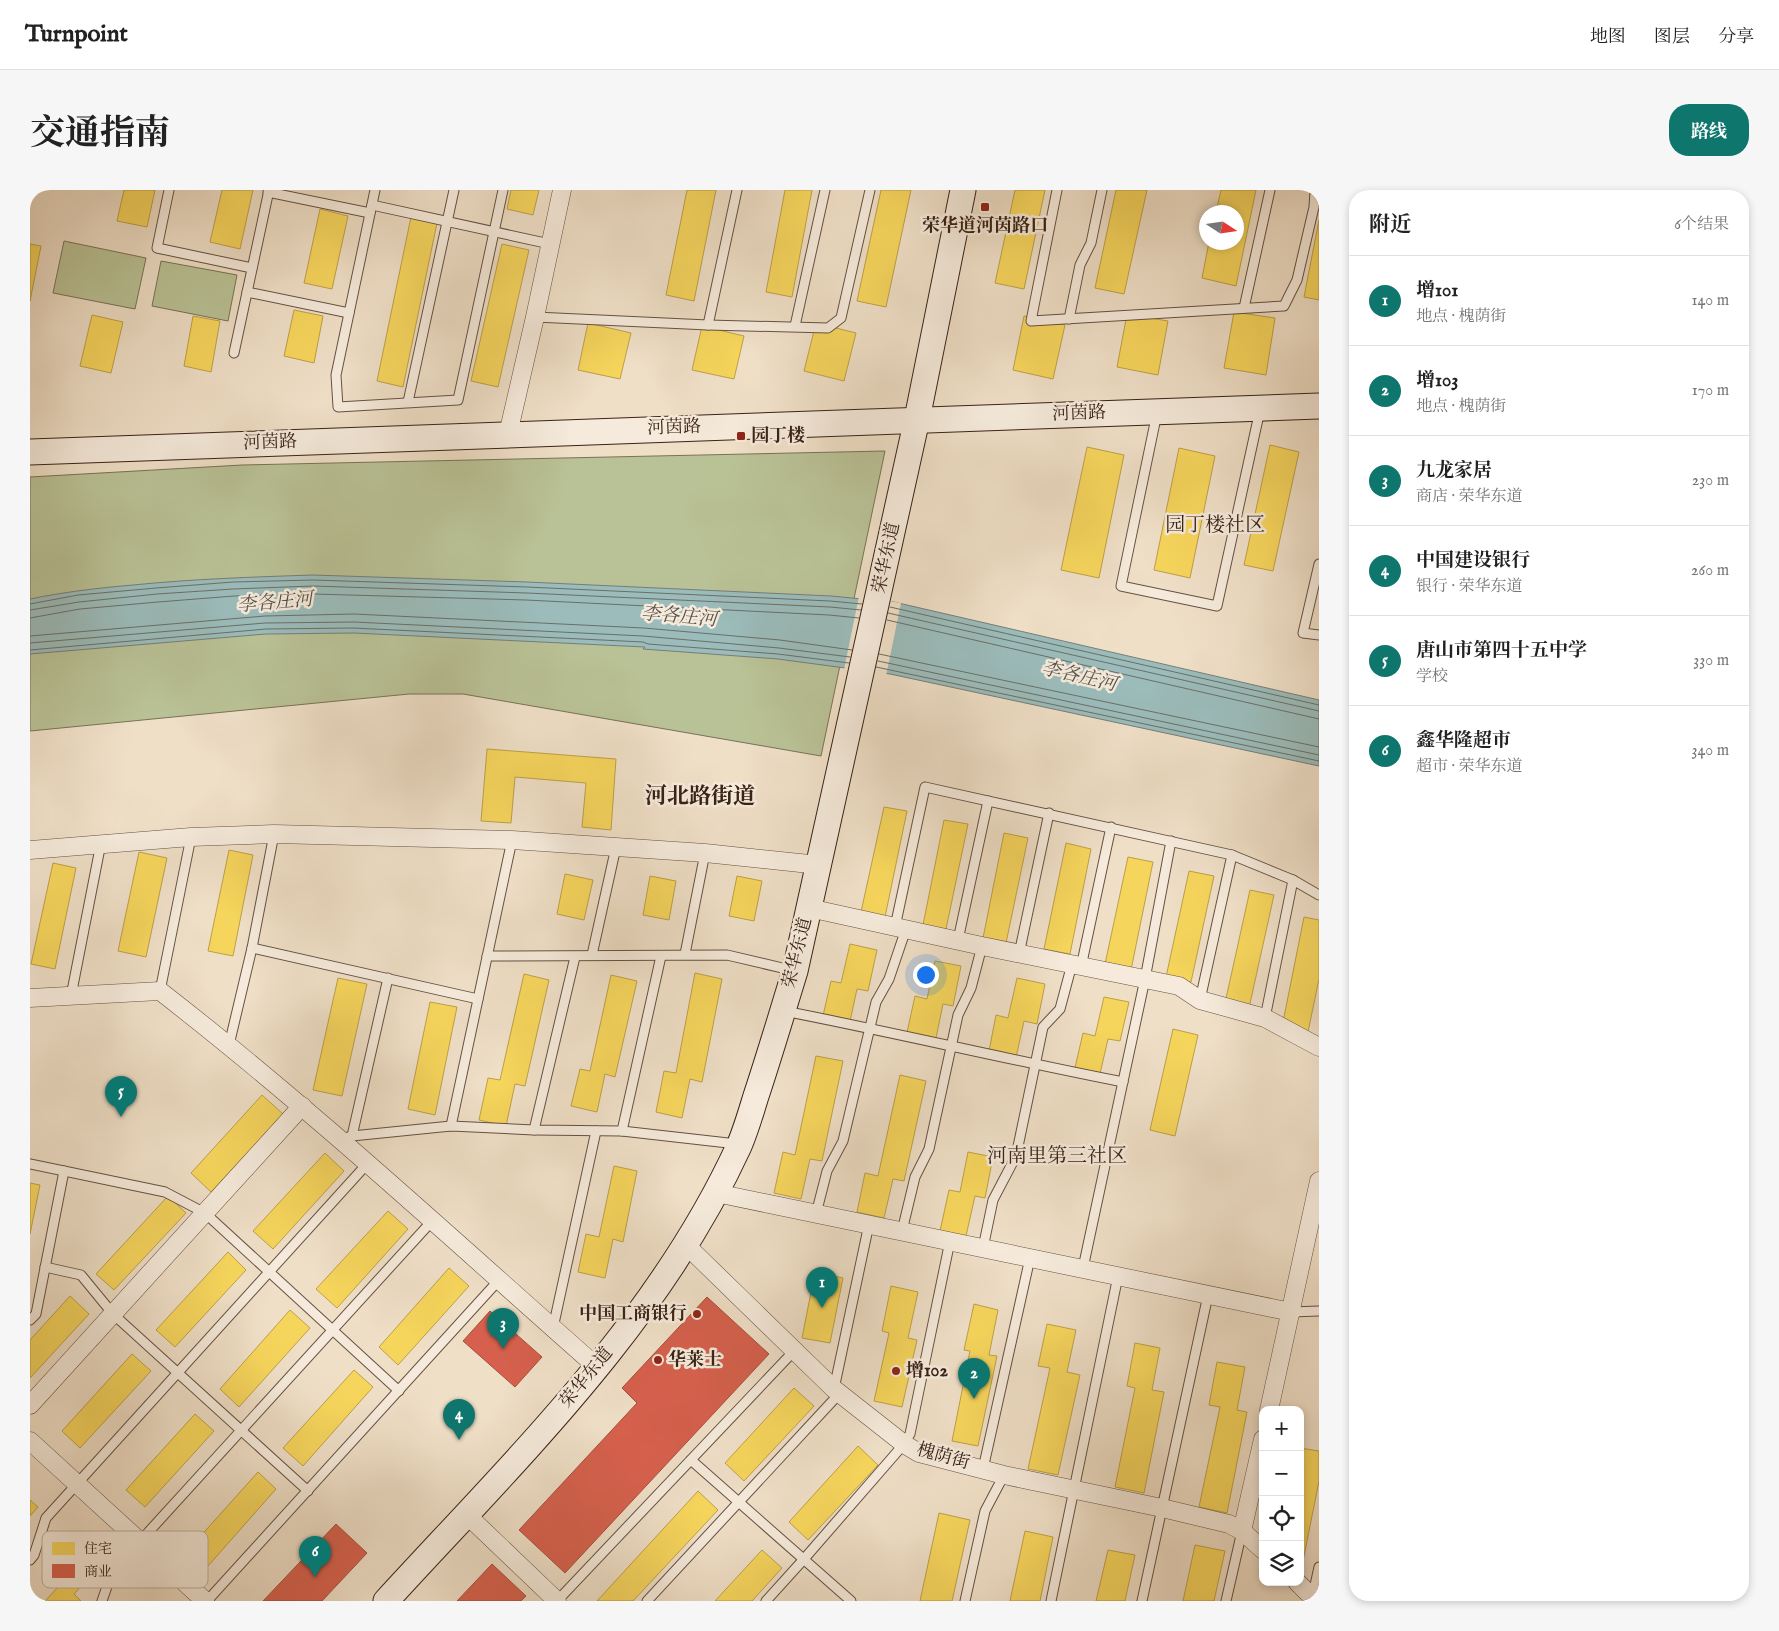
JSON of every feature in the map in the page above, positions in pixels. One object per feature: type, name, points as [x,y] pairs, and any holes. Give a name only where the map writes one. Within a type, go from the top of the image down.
[{"type":"street","points":[[508,434],[536,317],[562,190]]},
{"type":"street","name":"荣华东道","points":[[386,1601],[557,1414],[645,1306],[686,1245],[716,1193],[740,1144],[795,971],[917,419],[963,190]]},
{"type":"street","name":"河茵路","points":[[30,452],[1319,406]]},
{"type":"street","points":[[30,850],[191,837],[274,834],[512,840],[705,853],[819,865]]},
{"type":"street","points":[[809,908],[1019,954],[1179,986],[1200,1000],[1265,1018],[1319,1047]]},
{"type":"street","points":[[30,998],[160,991],[302,1106],[346,1138],[367,1164],[597,1367]]},
{"type":"street","points":[[30,1406],[302,1106]]},
{"type":"street","points":[[1270,1406],[1319,1181]]},
{"type":"street","points":[[716,1193],[1291,1312]]},
{"type":"street","name":"槐荫街","points":[[686,1245],[836,1392],[904,1444],[919,1453],[1004,1475],[1229,1524],[1242,1531],[1259,1546]]},
{"type":"street","points":[[30,1441],[128,1531]]},
{"type":"street","points":[[1242,1531],[1260,1451]]},
{"type":"street","points":[[466,1514],[557,1601]]},
{"type":"street","points":[[1301,1586],[1314,1600]]},
{"type":"street","points":[[191,1588],[206,1601]]},
{"type":"lane","points":[[169,190],[157,248],[252,268]]},
{"type":"lane","points":[[375,190],[336,375],[338,407],[458,400],[503,190]]},
{"type":"lane","points":[[408,402],[454,190]]},
{"type":"lane","points":[[708,325],[737,190]]},
{"type":"lane","points":[[795,326],[825,190]]},
{"type":"lane","points":[[536,317],[708,325],[828,328],[841,318],[870,190]]},
{"type":"lane","points":[[1056,190],[1031,321],[1284,306],[1297,280],[1314,207],[1315,190]]},
{"type":"lane","points":[[1069,319],[1080,265],[1092,243],[1102,190]]},
{"type":"lane","points":[[1244,308],[1270,190]]},
{"type":"lane","points":[[234,353],[269,191],[447,221],[550,244]]},
{"type":"lane","points":[[247,292],[349,313]]},
{"type":"lane","points":[[1158,411],[1122,586],[1217,606],[1261,408]]},
{"type":"lane","points":[[1319,564],[1303,634],[1319,635]]},
{"type":"lane","points":[[816,1214],[827,1171],[843,1141],[876,1002],[889,979],[901,928],[926,787],[1232,855],[1293,880],[1319,895]]},
{"type":"lane","points":[[958,940],[988,800]]},
{"type":"lane","points":[[1019,954],[1048,813]]},
{"type":"lane","points":[[983,1248],[993,1200],[1016,1156],[1043,1027],[1060,1009],[1076,965],[1111,827]]},
{"type":"lane","points":[[229,1045],[252,948],[274,834]]},
{"type":"lane","points":[[160,991],[191,837]]},
{"type":"lane","points":[[451,1126],[512,840]]},
{"type":"lane","points":[[1083,1268],[1145,979],[1171,841]]},
{"type":"lane","points":[[71,996],[101,844]]},
{"type":"lane","points":[[592,955],[616,847]]},
{"type":"lane","points":[[685,954],[705,853]]},
{"type":"lane","points":[[1200,1000],[1232,855]]},
{"type":"lane","points":[[1265,1018],[1293,880]]},
{"type":"lane","points":[[902,1231],[915,1177],[929,1149],[958,1015],[971,988],[982,946]]},
{"type":"lane","points":[[252,948],[478,998]]},
{"type":"lane","points":[[487,956],[728,955],[795,971]]},
{"type":"lane","points":[[534,1130],[575,956]]},
{"type":"lane","points":[[622,1131],[661,956]]},
{"type":"lane","points":[[388,978],[346,1138],[451,1126],[534,1130],[622,1131],[740,1144]]},
{"type":"lane","points":[[783,1011],[869,1027],[1034,1065],[1123,1082]]},
{"type":"lane","points":[[553,1328],[596,1131]]},
{"type":"lane","points":[[30,1164],[166,1192],[206,1213],[399,1391]]},
{"type":"lane","points":[[30,1560],[34,1555],[46,1518],[367,1164]]},
{"type":"lane","points":[[30,1320],[36,1314],[64,1171]]},
{"type":"lane","points":[[148,1531],[432,1221]]},
{"type":"lane","points":[[647,1601],[739,1502],[836,1392],[869,1224]]},
{"type":"lane","points":[[766,1601],[804,1560],[904,1444],[910,1434],[950,1241]]},
{"type":"lane","points":[[983,1469],[1030,1258]]},
{"type":"lane","points":[[45,1267],[81,1275],[114,1314],[308,1491]]},
{"type":"lane","points":[[1052,1601],[1118,1276]]},
{"type":"lane","points":[[206,1601],[499,1280]]},
{"type":"lane","points":[[1142,1601],[1208,1295]]},
{"type":"lane","points":[[1291,1312],[1319,1311]]},
{"type":"lane","points":[[557,1601],[794,1351]]},
{"type":"lane","points":[[691,1460],[851,1601]]},
{"type":"lane","points":[[965,1601],[985,1511],[1004,1475]]},
{"type":"lane","points":[[1226,1601],[1242,1531]]},
{"type":"lane","points":[[1314,1600],[1319,1567]]},
{"type":"lane","points":[[102,1601],[106,1588]]},
{"type":"green space","points":[[64,241],[146,258],[135,309],[53,293]]},
{"type":"green space","points":[[161,261],[237,275],[228,321],[152,306]]},
{"type":"green space","points":[[885,451],[821,756],[463,694],[409,694],[30,731],[30,477],[242,465]]},
{"type":"water","name":"李各庄河","points":[[313,575],[527,582],[831,596],[894,602],[1319,700],[1319,766],[890,674],[778,659],[643,649],[645,647],[354,633],[266,634],[30,654],[30,599],[107,587],[223,578]]},
{"type":"pier","points":[[859,596],[901,603],[886,676],[844,670]]},
{"type":"building: 住宅","points":[[124,190],[155,190],[147,227],[117,221]]},
{"type":"building: 住宅","points":[[222,190],[253,190],[240,249],[210,242]]},
{"type":"building: 住宅","points":[[511,190],[539,190],[533,215],[507,209]]},
{"type":"building: 住宅","points":[[687,190],[716,190],[694,301],[666,295]]},
{"type":"building: 住宅","points":[[785,190],[812,190],[792,297],[766,292]]},
{"type":"building: 住宅","points":[[881,190],[911,190],[886,307],[857,301]]},
{"type":"building: 住宅","points":[[1015,190],[1045,190],[1024,289],[995,283]]},
{"type":"building: 住宅","points":[[1116,190],[1147,190],[1124,294],[1095,288]]},
{"type":"building: 住宅","points":[[1221,190],[1256,190],[1244,248],[1244,205],[1218,205]]},
{"type":"building: 住宅","points":[[320,209],[348,216],[332,289],[304,283]]},
{"type":"building: 住宅","points":[[411,217],[437,223],[403,387],[377,381]]},
{"type":"building: 住宅","points":[[1319,220],[1319,300],[1304,297]]},
{"type":"building: 住宅","points":[[30,244],[41,246],[30,301]]},
{"type":"building: 住宅","points":[[502,244],[529,250],[498,387],[471,381]]},
{"type":"building: 住宅","points":[[1207,250],[1244,250],[1236,286],[1202,278]]},
{"type":"building: 住宅","points":[[294,310],[323,316],[314,363],[284,356]]},
{"type":"building: 住宅","points":[[1234,312],[1275,318],[1266,375],[1224,368]]},
{"type":"building: 住宅","points":[[1127,314],[1168,321],[1158,375],[1117,367]]},
{"type":"building: 住宅","points":[[92,315],[123,322],[111,373],[80,366]]},
{"type":"building: 住宅","points":[[193,316],[220,321],[211,372],[184,366]]},
{"type":"building: 住宅","points":[[1024,316],[1065,325],[1053,379],[1013,370]]},
{"type":"building: 住宅","points":[[588,323],[631,333],[620,379],[578,370]]},
{"type":"building: 住宅","points":[[816,323],[856,333],[844,381],[804,371]]},
{"type":"building: 住宅","points":[[702,326],[744,336],[734,379],[692,370]]},
{"type":"building: 住宅","points":[[1270,445],[1299,452],[1273,571],[1244,565]]},
{"type":"building: 住宅","points":[[1087,447],[1124,455],[1099,578],[1061,570]]},
{"type":"building: 住宅","points":[[1179,448],[1215,456],[1190,578],[1154,570]]},
{"type":"building: 住宅","points":[[487,749],[616,759],[611,830],[582,827],[586,783],[515,777],[511,823],[481,821]]},
{"type":"building: 住宅","points":[[884,807],[907,811],[885,917],[861,912]]},
{"type":"building: 住宅","points":[[944,820],[968,824],[946,929],[923,925]]},
{"type":"building: 住宅","points":[[1004,833],[1028,838],[1006,943],[983,938]]},
{"type":"building: 住宅","points":[[1066,843],[1091,849],[1070,954],[1044,949]]},
{"type":"building: 住宅","points":[[229,850],[253,855],[233,956],[208,951]]},
{"type":"building: 住宅","points":[[139,852],[167,858],[146,957],[118,951]]},
{"type":"building: 住宅","points":[[1128,857],[1153,862],[1131,970],[1105,964]]},
{"type":"building: 住宅","points":[[53,863],[76,868],[55,969],[31,964]]},
{"type":"building: 住宅","points":[[1189,871],[1214,876],[1191,982],[1166,977]]},
{"type":"building: 住宅","points":[[565,874],[593,880],[584,920],[557,914]]},
{"type":"building: 住宅","points":[[650,876],[676,881],[669,920],[643,915]]},
{"type":"building: 住宅","points":[[737,876],[762,881],[754,921],[729,916]]},
{"type":"building: 住宅","points":[[1250,890],[1274,895],[1249,1008],[1225,1003]]},
{"type":"building: 住宅","points":[[1304,917],[1319,920],[1319,979],[1308,1032],[1282,1027]]},
{"type":"building: 住宅","points":[[850,944],[877,950],[868,991],[857,989],[849,1026],[822,1020],[831,981],[841,983]]},
{"type":"building: 住宅","points":[[935,961],[961,966],[953,1006],[943,1004],[935,1043],[906,1037],[915,996],[927,999]]},
{"type":"building: 住宅","points":[[695,973],[722,979],[702,1082],[690,1079],[682,1118],[656,1112],[664,1071],[676,1073]]},
{"type":"building: 住宅","points":[[524,974],[549,980],[525,1086],[515,1084],[506,1126],[479,1120],[488,1078],[500,1080]]},
{"type":"building: 住宅","points":[[611,975],[637,981],[615,1077],[605,1074],[597,1112],[571,1106],[580,1069],[590,1071]]},
{"type":"building: 住宅","points":[[338,978],[367,984],[342,1096],[313,1090]]},
{"type":"building: 住宅","points":[[1017,978],[1045,984],[1037,1024],[1024,1021],[1015,1062],[988,1056],[996,1015],[1008,1018]]},
{"type":"building: 住宅","points":[[1104,997],[1129,1002],[1120,1041],[1108,1039],[1099,1078],[1074,1072],[1083,1033],[1095,1036]]},
{"type":"building: 住宅","points":[[430,1002],[457,1007],[435,1115],[408,1109]]},
{"type":"building: 住宅","points":[[1173,1029],[1198,1035],[1175,1136],[1150,1130]]},
{"type":"building: 住宅","points":[[816,1056],[843,1061],[822,1161],[810,1159],[801,1199],[774,1193],[783,1152],[795,1155]]},
{"type":"building: 住宅","points":[[900,1075],[926,1081],[904,1181],[893,1179],[884,1218],[857,1212],[865,1173],[878,1176]]},
{"type":"building: 住宅","points":[[262,1095],[283,1114],[211,1192],[191,1173]]},
{"type":"building: 住宅","points":[[968,1152],[993,1157],[985,1198],[975,1196],[966,1236],[940,1231],[949,1190],[960,1192]]},
{"type":"building: 住宅","points":[[325,1153],[344,1171],[273,1249],[253,1231]]},
{"type":"building: 住宅","points":[[614,1166],[637,1171],[623,1242],[613,1239],[605,1278],[578,1272],[586,1234],[599,1237]]},
{"type":"building: 住宅","points":[[30,1183],[40,1185],[30,1234]]},
{"type":"building: 住宅","points":[[168,1196],[186,1213],[114,1290],[96,1274]]},
{"type":"building: 住宅","points":[[388,1211],[408,1229],[337,1308],[316,1289]]},
{"type":"building: 住宅","points":[[228,1252],[246,1270],[175,1347],[156,1330]]},
{"type":"building: 住宅","points":[[449,1268],[469,1286],[398,1365],[379,1347]]},
{"type":"building: 住宅","points":[[815,1272],[843,1278],[830,1343],[802,1338]]},
{"type":"building: 住宅","name":"增102","points":[[891,1286],[918,1292],[908,1338],[917,1340],[902,1407],[874,1401],[889,1333],[882,1331]]},
{"type":"building: 住宅","points":[[70,1296],[89,1314],[30,1378],[30,1340]]},
{"type":"building: 住宅","points":[[974,1304],[998,1310],[989,1355],[997,1356],[978,1446],[952,1441],[970,1351],[964,1350]]},
{"type":"building: 住宅","points":[[290,1310],[310,1328],[239,1407],[220,1389]]},
{"type":"building: 住宅","points":[[1047,1324],[1076,1330],[1067,1372],[1080,1375],[1058,1475],[1028,1469],[1050,1368],[1038,1366]]},
{"type":"building: 住宅","points":[[1135,1343],[1160,1348],[1152,1390],[1164,1392],[1144,1493],[1115,1487],[1135,1388],[1127,1386]]},
{"type":"building: 住宅","points":[[132,1354],[151,1371],[80,1448],[62,1431]]},
{"type":"building: 住宅","points":[[1217,1362],[1245,1367],[1237,1410],[1247,1412],[1227,1513],[1199,1507],[1220,1407],[1209,1405]]},
{"type":"building: 住宅","points":[[354,1370],[373,1387],[303,1466],[283,1448]]},
{"type":"building: 住宅","points":[[794,1388],[814,1406],[744,1481],[725,1463]]},
{"type":"building: 住宅","points":[[195,1414],[214,1431],[145,1507],[126,1490]]},
{"type":"building: 住宅","points":[[858,1446],[878,1465],[808,1540],[789,1522]]},
{"type":"building: 住宅","points":[[1304,1449],[1319,1451],[1319,1481],[1304,1556]]},
{"type":"building: 住宅","points":[[258,1472],[276,1489],[208,1566],[208,1531],[205,1531]]},
{"type":"building: 住宅","points":[[698,1491],[718,1510],[633,1601],[597,1601]]},
{"type":"building: 住宅","points":[[30,1500],[38,1507],[30,1516]]},
{"type":"building: 住宅","points":[[939,1513],[970,1520],[952,1601],[920,1601]]},
{"type":"building: 住宅","points":[[1025,1531],[1053,1537],[1040,1601],[1010,1601]]},
{"type":"building: 住宅","points":[[1195,1545],[1225,1551],[1214,1601],[1183,1601]]},
{"type":"building: 住宅","points":[[762,1550],[782,1568],[752,1601],[715,1601]]},
{"type":"building: 住宅","points":[[1108,1550],[1135,1555],[1125,1601],[1096,1601]]},
{"type":"building: 住宅","points":[[57,1588],[80,1588],[74,1594],[81,1601],[45,1601]]},
{"type":"building: 商业","points":[[707,1297],[769,1354],[565,1573],[519,1530],[637,1403],[622,1388]]},
{"type":"building: 商业","points":[[490,1311],[542,1357],[515,1387],[463,1341]]},
{"type":"building: 商业","points":[[336,1524],[367,1553],[322,1601],[263,1601]]},
{"type":"building: 商业","points":[[492,1564],[526,1596],[521,1601],[457,1601]]},
{"type":"place","name":"荣华道河茵路口","points":[[985,207]]},
{"type":"place","name":"园丁楼","points":[[741,436]]},
{"type":"place","name":"唐山市第四十五中学","points":[[121,1117]]},
{"type":"place","name":"增101","points":[[822,1308]]},
{"type":"place","name":"中国工商银行","points":[[697,1314]]},
{"type":"place","name":"九龙家居","points":[[503,1349]]},
{"type":"place","name":"华莱士","points":[[658,1360]]},
{"type":"place","name":"增102","points":[[896,1371]]},
{"type":"place","name":"增103","points":[[974,1399]]},
{"type":"place","name":"中国建设银行","points":[[459,1440]]},
{"type":"place","name":"鑫华隆超市","points":[[315,1577]]},
{"type":"district","name":"园丁楼社区","points":[[1215,525]]},
{"type":"district","name":"河北路街道","points":[[700,797]]},
{"type":"district","name":"河南里第三社区","points":[[1057,1156]]}]
